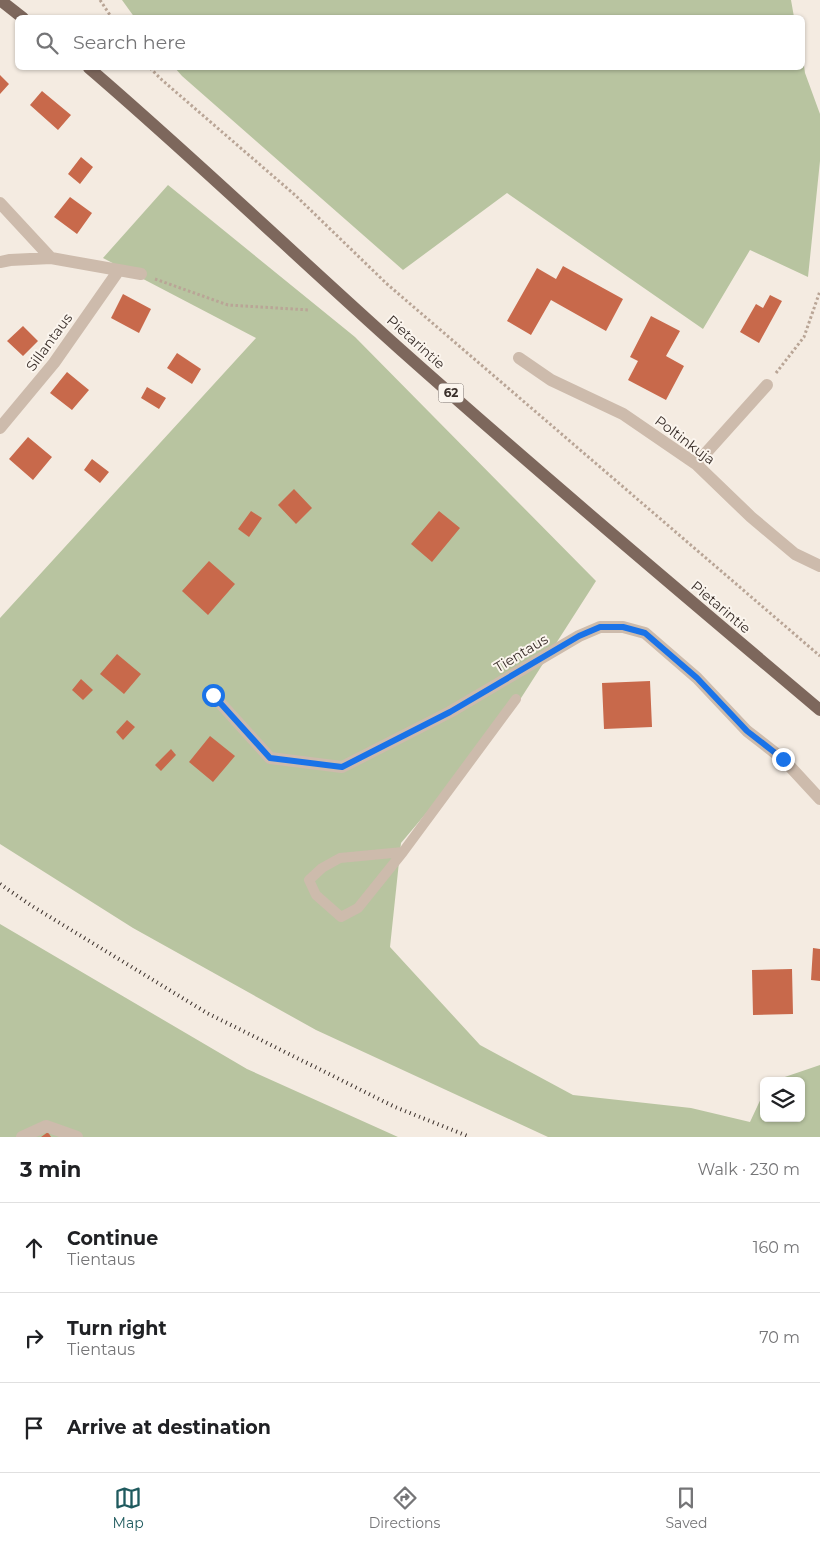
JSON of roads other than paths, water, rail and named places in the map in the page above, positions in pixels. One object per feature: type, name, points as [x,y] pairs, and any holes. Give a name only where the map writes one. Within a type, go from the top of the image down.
[{"type":"main road","points":[[0,0],[19,15]]},
{"type":"main road","name":"Pietarintie","points":[[91,70],[162,130],[409,356],[653,569],[820,710]]},
{"type":"street","points":[[0,203],[51,258]]},
{"type":"street","points":[[0,262],[51,258],[140,274]]},
{"type":"street","name":"Sillantaus","points":[[0,428],[54,363],[119,270]]},
{"type":"street","name":"Poltinkuja","points":[[519,358],[551,380],[624,414],[696,464],[751,517],[787,548],[820,566]]},
{"type":"street","points":[[696,464],[767,385]]},
{"type":"street","name":"Tientaus","points":[[213,695],[270,758],[342,767],[450,712],[579,636],[600,627],[623,627],[645,633],[697,678],[747,731],[783,759],[820,799]]},
{"type":"street","points":[[22,1137],[46,1126],[77,1137]]},
{"type":"lane","points":[[403,852],[340,858],[322,868],[309,880],[316,895],[341,917],[358,908],[403,852],[516,699]]},
{"type":"railway","points":[[0,884],[32,906],[207,1013],[395,1107],[470,1137]]}]
